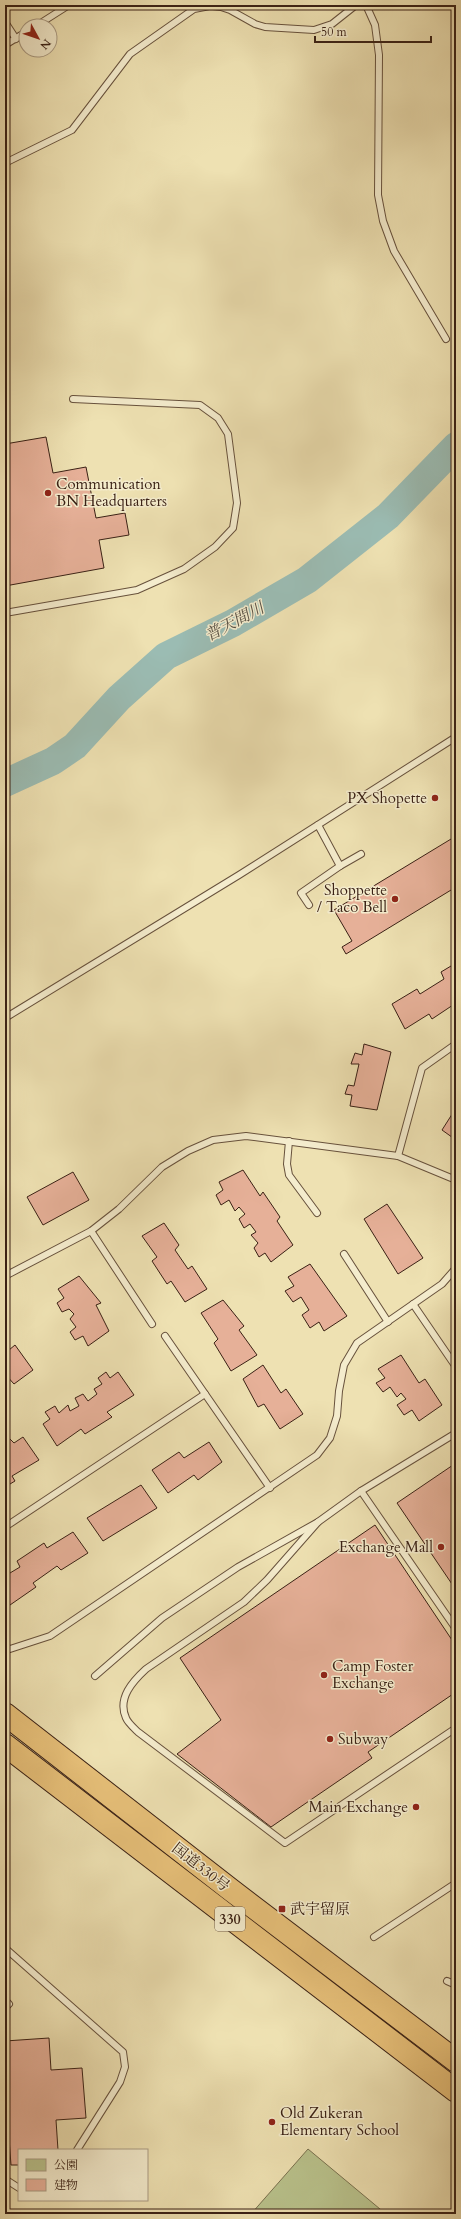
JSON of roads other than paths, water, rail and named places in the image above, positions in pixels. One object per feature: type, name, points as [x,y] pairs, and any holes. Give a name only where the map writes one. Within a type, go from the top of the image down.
[{"type":"highway","name":"国道330号","points":[[5,1714],[231,1890],[456,2061]]},
{"type":"highway","name":"国道330号","points":[[5,1745],[456,2092]]},
{"type":"lane","points":[[49,18],[70,5]]},
{"type":"lane","points":[[5,164],[72,130],[130,54],[194,9],[210,6],[221,7],[230,10],[255,24],[266,27],[314,30],[332,24],[356,5]]},
{"type":"lane","points":[[366,5],[375,25],[379,55],[378,195],[383,221],[394,251],[446,339]]},
{"type":"lane","points":[[5,22],[16,39],[5,45]]},
{"type":"lane","points":[[5,613],[137,590],[184,569],[216,547],[233,528],[238,503],[228,434],[218,418],[200,405],[73,400]]},
{"type":"lane","points":[[5,1018],[318,825],[456,737]]},
{"type":"lane","points":[[318,825],[340,866]]},
{"type":"lane","points":[[309,905],[301,893],[340,866],[361,854]]},
{"type":"lane","points":[[398,1156],[422,1068],[456,1044]]},
{"type":"lane","points":[[5,1276],[92,1231],[119,1209],[162,1167],[188,1151],[213,1140],[246,1136],[398,1156],[456,1180]]},
{"type":"lane","points":[[289,1141],[287,1164],[289,1175],[317,1213]]},
{"type":"lane","points":[[92,1231],[152,1324]]},
{"type":"lane","points":[[344,1254],[388,1322]]},
{"type":"lane","points":[[5,1648],[10,1649],[50,1636],[317,1455],[330,1438],[337,1416],[339,1391],[344,1365],[357,1343],[442,1284],[456,1268]]},
{"type":"lane","points":[[413,1304],[456,1367]]},
{"type":"lane","points":[[165,1336],[270,1488]]},
{"type":"lane","points":[[5,1527],[205,1394]]},
{"type":"lane","points":[[95,1676],[162,1618],[238,1566],[318,1522],[361,1491],[456,1433]]},
{"type":"lane","points":[[361,1491],[456,1629]]},
{"type":"lane","points":[[318,1522],[244,1602],[146,1669],[136,1678],[125,1693],[123,1705],[126,1718],[138,1732],[285,1844],[456,1728]]},
{"type":"lane","points":[[374,1938],[456,1883]]},
{"type":"lane","points":[[5,1948],[123,2052],[125,2067],[120,2082],[78,2149]]},
{"type":"lane","points":[[447,1980],[456,1985]]},
{"type":"lane","points":[[5,2000],[9,2004],[5,2008]]},
{"type":"lane","points":[[5,2179],[18,2187]]},
{"type":"waterway","name":"普天間川","points":[[5,783],[53,761],[75,746],[119,698],[166,656],[233,623],[307,580],[388,516],[456,446]]},
{"type":"place","name":"Communication BN Headquarters","points":[[48,493]]},
{"type":"place","name":"PX Shopette","points":[[435,798]]},
{"type":"place","name":"Shoppette / Taco Bell","points":[[395,899]]},
{"type":"place","name":"Exchange Mall","points":[[441,1547]]},
{"type":"place","name":"Camp Foster Exchange","points":[[324,1675]]},
{"type":"place","name":"Subway","points":[[330,1739]]},
{"type":"place","name":"Main Exchange","points":[[416,1807]]},
{"type":"place","name":"武宇留原","points":[[282,1909]]},
{"type":"place","name":"Old Zukeran Elementary School","points":[[272,2122]]}]
